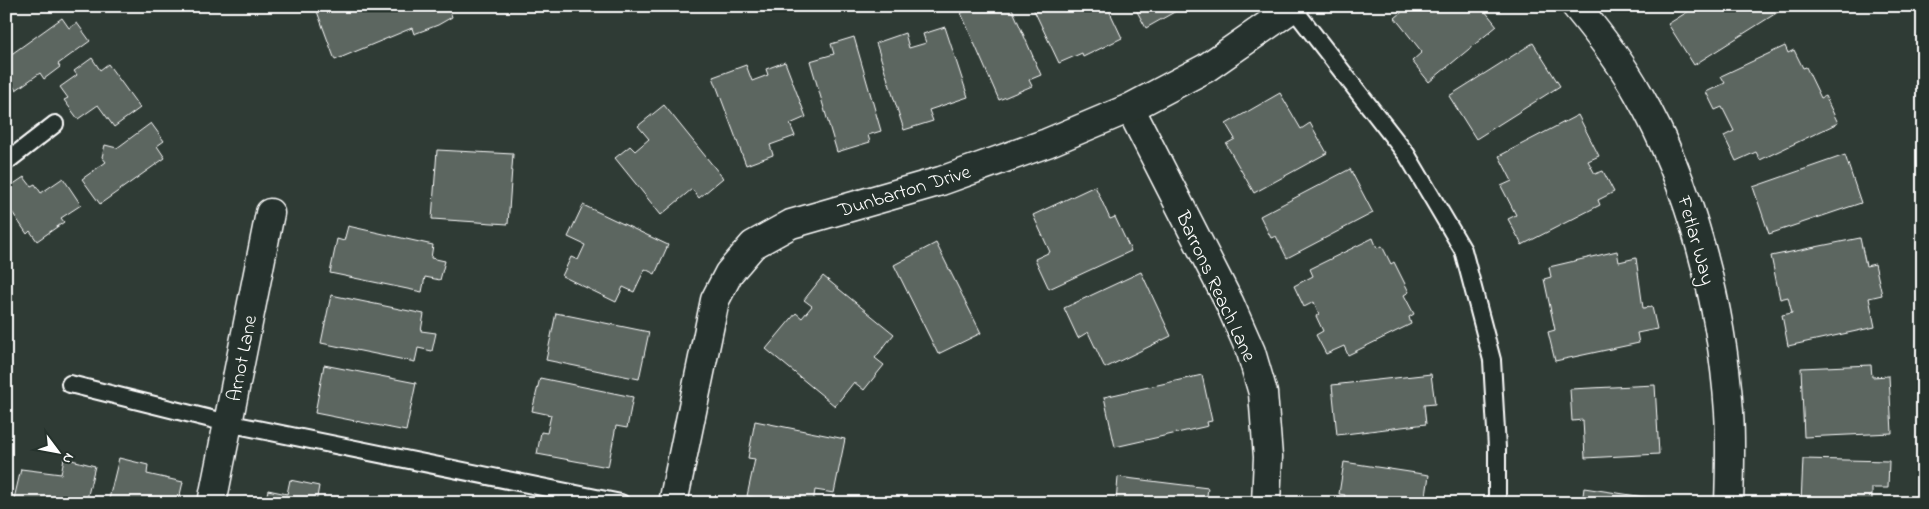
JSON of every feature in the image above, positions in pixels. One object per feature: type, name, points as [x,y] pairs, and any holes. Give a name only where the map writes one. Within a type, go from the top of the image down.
[{"type":"street","name":"Fetlar Way","points":[[1576,6],[1604,40],[1638,92],[1661,136],[1680,183],[1706,264],[1721,338],[1729,412],[1730,503]]},
{"type":"street","name":"Dunbarton Drive","points":[[674,503],[715,300],[729,273],[754,245],[791,224],[941,181],[1047,143],[1130,108],[1206,68],[1294,7]]},
{"type":"street","name":"Barrons Reach Lane","points":[[1130,108],[1229,302],[1251,352],[1263,393],[1268,457],[1266,503]]},
{"type":"street","name":"Arnot Lane","points":[[212,503],[270,213]]},
{"type":"lane","points":[[1294,7],[1407,155],[1463,250],[1492,360],[1497,448],[1497,503]]},
{"type":"lane","points":[[6,162],[55,124]]},
{"type":"lane","points":[[70,384],[227,423],[621,503]]},
{"type":"building","points":[[315,6],[454,6],[449,8],[452,17],[438,25],[414,34],[412,28],[335,60]]},
{"type":"building","points":[[975,6],[1011,6],[1041,75],[1029,80],[1032,86],[999,100],[961,13]]},
{"type":"building","points":[[1032,6],[1107,6],[1122,38],[1083,57],[1082,53],[1059,63]]},
{"type":"building","points":[[1134,6],[1185,6],[1146,28]]},
{"type":"building","points":[[1409,6],[1481,6],[1497,26],[1429,82],[1412,61],[1422,52],[1395,18]]},
{"type":"building","points":[[1697,6],[1774,6],[1778,12],[1694,65],[1668,24]]},
{"type":"building","points":[[62,18],[69,28],[77,23],[90,41],[58,64],[60,67],[44,79],[40,73],[16,90],[6,76],[6,58]]},
{"type":"building","points":[[945,27],[968,97],[929,110],[933,121],[904,130],[876,43],[905,33],[909,48],[926,43],[923,34]]},
{"type":"building","points":[[854,37],[881,131],[868,135],[870,142],[837,152],[810,61],[834,54],[831,44]]},
{"type":"building","points":[[1533,43],[1560,86],[1476,139],[1449,96]]},
{"type":"building","points":[[1785,46],[1788,53],[1794,50],[1803,68],[1806,67],[1821,98],[1825,96],[1838,123],[1760,160],[1756,152],[1736,161],[1724,136],[1734,131],[1722,107],[1715,110],[1706,92],[1725,83],[1721,76]]},
{"type":"building","points":[[92,58],[100,70],[108,64],[140,108],[114,127],[98,105],[78,119],[64,100],[68,98],[60,87],[77,75],[74,71]]},
{"type":"building","points":[[785,62],[806,117],[790,124],[795,136],[770,145],[773,155],[746,165],[713,77],[746,65],[752,81],[768,75],[766,69]]},
{"type":"building","points":[[1280,93],[1301,129],[1310,123],[1327,153],[1254,193],[1226,144],[1235,139],[1226,124]]},
{"type":"building","points":[[664,105],[723,178],[699,198],[692,189],[661,215],[615,158],[630,146],[635,151],[649,139],[638,126]]},
{"type":"building","points":[[1578,115],[1599,156],[1588,161],[1595,174],[1603,171],[1614,192],[1598,200],[1600,205],[1522,245],[1508,219],[1516,215],[1501,186],[1512,181],[1499,156]]},
{"type":"building","points":[[151,123],[164,141],[157,146],[165,158],[100,204],[82,179],[106,162],[102,157],[105,145],[117,148]]},
{"type":"building","points":[[437,150],[513,154],[508,224],[432,219]]},
{"type":"building","points":[[1845,155],[1861,203],[1769,234],[1753,187]]},
{"type":"building","points":[[1350,169],[1373,213],[1287,258],[1276,236],[1271,238],[1260,216]]},
{"type":"building","points":[[24,177],[31,186],[35,184],[41,193],[63,178],[81,205],[61,218],[64,222],[37,241],[30,231],[27,234],[6,203],[6,189]]},
{"type":"building","points":[[1095,186],[1110,219],[1115,217],[1131,251],[1049,289],[1035,259],[1050,252],[1033,215]]},
{"type":"building","points":[[583,205],[668,245],[655,274],[645,269],[634,292],[623,287],[616,302],[562,276],[571,257],[578,260],[585,245],[568,237]]},
{"type":"building","points":[[348,226],[433,245],[431,258],[445,261],[440,280],[425,277],[422,292],[330,273],[337,239],[344,241]]},
{"type":"building","points":[[1373,238],[1377,248],[1382,246],[1391,264],[1394,262],[1409,292],[1404,295],[1414,314],[1409,317],[1411,324],[1348,355],[1344,346],[1326,354],[1316,335],[1323,331],[1316,316],[1319,314],[1314,302],[1304,307],[1294,286],[1313,276],[1310,269]]},
{"type":"building","points":[[1860,238],[1866,266],[1875,264],[1882,295],[1869,298],[1875,327],[1788,346],[1782,315],[1792,313],[1788,297],[1780,299],[1771,256]]},
{"type":"building","points":[[936,243],[981,333],[938,354],[894,265]]},
{"type":"building","points":[[1617,251],[1619,262],[1636,258],[1643,308],[1652,307],[1657,329],[1637,333],[1639,343],[1555,361],[1548,332],[1555,330],[1544,279],[1551,277],[1549,267]]},
{"type":"building","points":[[1141,272],[1171,336],[1105,368],[1088,332],[1078,338],[1064,308]]},
{"type":"building","points":[[823,276],[894,334],[875,358],[884,365],[864,390],[854,382],[835,406],[766,349],[796,313],[802,318],[812,306],[804,300]]},
{"type":"building","points":[[331,295],[424,314],[421,331],[436,333],[432,351],[418,348],[415,362],[321,343]]},
{"type":"building","points":[[556,313],[649,332],[639,379],[546,360]]},
{"type":"building","points":[[324,365],[416,383],[406,431],[315,413]]},
{"type":"building","points":[[1871,365],[1872,377],[1889,376],[1892,433],[1804,437],[1801,368]]},
{"type":"building","points":[[1431,374],[1435,404],[1424,405],[1426,424],[1337,435],[1332,385]]},
{"type":"building","points":[[1202,375],[1212,421],[1207,422],[1208,426],[1115,447],[1104,397]]},
{"type":"building","points":[[540,378],[633,397],[627,428],[616,426],[608,467],[537,454],[541,432],[547,433],[551,415],[532,411]]},
{"type":"building","points":[[1655,385],[1659,454],[1585,458],[1583,420],[1572,421],[1570,389]]},
{"type":"building","points":[[755,421],[845,439],[834,493],[815,490],[813,503],[782,503],[747,496],[755,459],[748,458]]},
{"type":"building","points":[[64,458],[95,466],[86,503],[13,503],[21,469],[61,474]]},
{"type":"building","points":[[119,458],[148,465],[147,474],[183,482],[178,503],[108,503]]},
{"type":"building","points":[[1803,459],[1889,461],[1888,488],[1872,488],[1872,503],[1801,503]]},
{"type":"building","points":[[1344,462],[1429,475],[1425,503],[1343,503],[1345,495],[1339,494]]},
{"type":"building","points":[[1118,477],[1208,488],[1206,503],[1116,503]]},
{"type":"building","points":[[290,480],[319,486],[316,503],[265,503],[268,490],[287,494]]},
{"type":"building","points":[[1584,488],[1671,501],[1670,503],[1582,503]]},
{"type":"building","points":[[334,497],[361,503],[333,503]]}]
